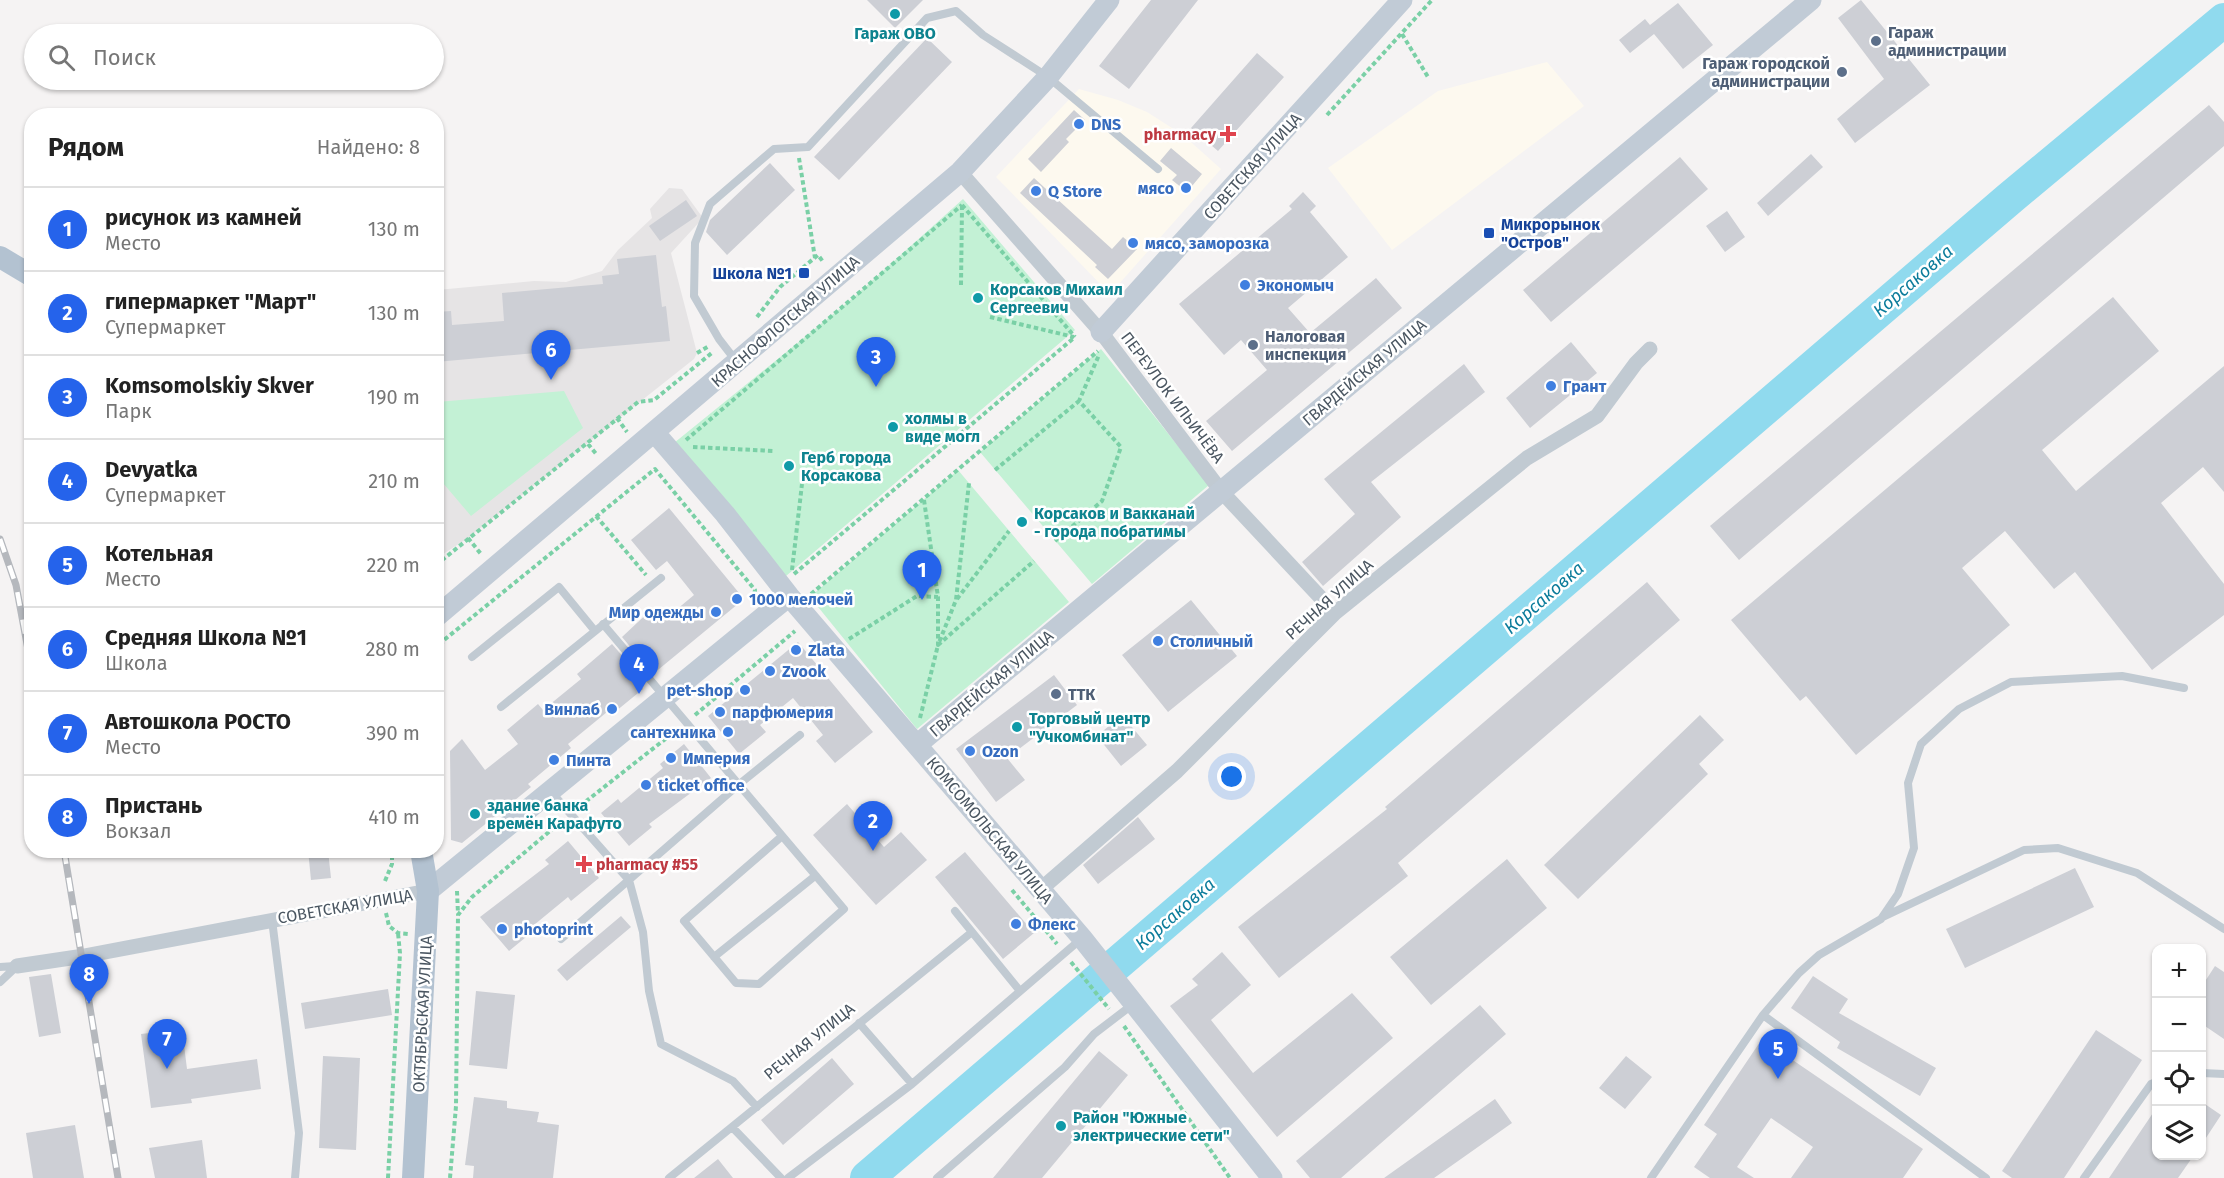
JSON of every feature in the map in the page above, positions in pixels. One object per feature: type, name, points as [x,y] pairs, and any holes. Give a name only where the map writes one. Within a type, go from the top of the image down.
[{"type":"main road","name":"КРАСНОФЛОТСКАЯ УЛИЦА","points":[[444,610],[960,172],[1048,77],[1109,0]]},
{"type":"main road","name":"СОВЕТСКАЯ УЛИЦА","points":[[1101,332],[1402,0]]},
{"type":"main road","points":[[1776,30],[1788,0]]},
{"type":"main road","name":"ГВАРДЕЙСКАЯ УЛИЦА","points":[[918,737],[1221,491],[1810,0]]},
{"type":"main road","points":[[0,256],[24,271]]},
{"type":"main road","name":"КОМСОМОЛЬСКАЯ УЛИЦА","points":[[655,433],[725,514],[796,590],[918,737],[1130,996],[1272,1178]]},
{"type":"main road","name":"СОВЕТСКАЯ УЛИЦА","points":[[428,891],[796,590]]},
{"type":"main road","name":"ОКТЯБРЬСКАЯ УЛИЦА","points":[[413,1178],[428,891],[422,858]]},
{"type":"street","name":"ПЕРЕУЛОК ИЛЬИЧЁВА","points":[[960,172],[1101,332],[1221,491],[1335,613]]},
{"type":"street","name":"РЕЧНАЯ УЛИЦА","points":[[1041,889],[1177,771],[1335,613],[1527,458],[1597,416],[1636,363],[1650,349]]},
{"type":"street","name":"СОВЕТСКАЯ УЛИЦА","points":[[17,966],[84,956],[428,891]]},
{"type":"lane","points":[[737,362],[723,344],[694,296],[695,243],[710,204],[774,149],[808,147],[927,18],[956,11],[983,35],[1048,77],[1158,169]]},
{"type":"lane","points":[[501,707],[661,578]]},
{"type":"lane","points":[[472,657],[559,587],[595,631]]},
{"type":"lane","points":[[603,624],[737,786],[844,909],[759,984],[736,982],[684,921],[781,837]]},
{"type":"lane","points":[[1881,919],[1898,894],[1914,849],[1908,783],[1921,744],[1959,709],[2011,682],[2041,679],[2122,676],[2184,688]]},
{"type":"lane","points":[[561,939],[737,786],[800,735]]},
{"type":"lane","points":[[551,791],[629,880],[643,932],[649,991],[661,1044],[733,1081],[757,1107]]},
{"type":"lane","points":[[1651,1178],[1763,1015],[1799,973],[1820,955],[1881,919],[2024,850],[2058,848],[2138,873],[2224,929]]},
{"type":"lane","points":[[714,957],[815,876]]},
{"type":"lane","points":[[955,911],[1020,991]]},
{"type":"lane","points":[[272,920],[299,1133],[295,1178]]},
{"type":"lane","name":"РЕЧНАЯ УЛИЦА","points":[[669,1178],[972,932]]},
{"type":"lane","points":[[788,1178],[912,1084],[1082,938]]},
{"type":"lane","points":[[0,967],[17,966]]},
{"type":"lane","points":[[0,981],[17,966]]},
{"type":"lane","points":[[937,1178],[1065,1067],[1094,1035],[1117,1016],[1130,996]]},
{"type":"lane","points":[[1763,1015],[1986,1178]]},
{"type":"lane","points":[[859,1023],[912,1084]]},
{"type":"lane","points":[[2206,1073],[2224,1074]]},
{"type":"lane","points":[[2084,1178],[2152,1084]]},
{"type":"lane","points":[[732,1127],[781,1178]]},
{"type":"path","points":[[1325,117],[1432,0]]},
{"type":"path","points":[[1402,34],[1428,77]]},
{"type":"path","points":[[749,324],[780,287],[817,257],[797,148]]},
{"type":"path","points":[[961,285],[962,205]]},
{"type":"path","points":[[962,205],[1075,337]]},
{"type":"path","points":[[773,451],[679,446],[962,205]]},
{"type":"path","points":[[990,317],[1075,337]]},
{"type":"path","points":[[796,590],[1075,337]]},
{"type":"path","points":[[444,559],[638,402],[654,400],[723,344]]},
{"type":"path","points":[[796,590],[924,499],[1101,349],[1079,401],[995,470]]},
{"type":"path","points":[[1055,541],[1102,501],[1121,447],[1079,401]]},
{"type":"path","points":[[444,640],[655,469],[755,590],[753,605]]},
{"type":"path","points":[[918,737],[938,645],[956,600],[969,483]]},
{"type":"path","points":[[796,590],[802,484]]},
{"type":"path","points":[[924,499],[938,597],[938,645]]},
{"type":"path","points":[[596,516],[653,583]]},
{"type":"path","points":[[956,600],[1009,531]]},
{"type":"path","points":[[938,645],[1034,561]]},
{"type":"path","points":[[783,568],[796,590]]},
{"type":"path","points":[[839,632],[847,641],[917,596],[938,597]]},
{"type":"path","points":[[450,1178],[456,1106],[458,915],[472,897],[571,813],[796,631],[803,640]]},
{"type":"path","points":[[381,885],[388,879],[391,858]]},
{"type":"path","points":[[1011,888],[1107,1007],[1117,1016],[1230,1178]]},
{"type":"path","points":[[388,1178],[400,953],[398,933],[389,926]]},
{"type":"shaded area","points":[[1547,62],[1584,106],[1392,250],[1328,168],[1438,91]]},
{"type":"shaded area","points":[[1079,89],[1118,100],[1147,112],[1183,135],[1221,169],[1110,294],[996,177]]},
{"type":"shaded area","points":[[669,188],[682,189],[703,218],[671,253],[697,353],[694,359],[468,538],[444,553],[444,289],[534,281],[566,282],[602,271],[618,250],[652,218],[650,209]]},
{"type":"green space","points":[[963,199],[1075,330],[786,576],[674,443],[853,298]]},
{"type":"green space","points":[[1101,349],[1209,485],[1092,584],[980,452]]},
{"type":"green space","points":[[564,391],[583,428],[471,516],[444,484],[444,401]]},
{"type":"green space","points":[[958,470],[1069,602],[917,729],[810,597]]},
{"type":"building","name":"Гараж ОВО","points":[[867,0],[923,0],[895,28]]},
{"type":"building","points":[[1151,0],[1198,0],[1129,89],[1099,66]]},
{"type":"building","points":[[1861,0],[1930,85],[1855,143],[1837,119],[1884,79],[1838,18]]},
{"type":"building","points":[[1678,3],[1713,45],[1683,69],[1654,34],[1630,53],[1619,40],[1645,19],[1650,25]]},
{"type":"building","points":[[927,38],[952,62],[839,180],[814,157]]},
{"type":"building","points":[[1257,53],[1284,77],[1218,151],[1191,128]]},
{"type":"building","points":[[2209,105],[2224,122],[2224,146],[1739,560],[1710,526]]},
{"type":"building","points":[[1074,110],[1085,120],[1066,139],[1069,142],[1041,172],[1028,159]]},
{"type":"building","points":[[1171,148],[1202,174],[1187,192],[1172,180],[1177,175],[1160,161]]},
{"type":"building","points":[[1811,154],[1823,167],[1768,216],[1757,203]]},
{"type":"building","points":[[1680,157],[1708,189],[1551,322],[1523,290]]},
{"type":"building","points":[[770,163],[795,190],[727,255],[706,232],[710,220]]},
{"type":"building","points":[[1034,178],[1112,249],[1123,237],[1137,249],[1108,279],[1095,267],[1097,265],[1020,193]]},
{"type":"building","points":[[1303,192],[1316,206],[1310,212],[1348,257],[1288,308],[1310,333],[1376,278],[1402,308],[1232,451],[1206,421],[1267,370],[1241,340],[1224,355],[1179,304],[1292,209],[1289,206]]},
{"type":"building","points":[[686,200],[697,216],[660,241],[649,226]]},
{"type":"building","points":[[1727,211],[1745,237],[1725,252],[1706,226]]},
{"type":"building","points":[[656,255],[662,307],[666,306],[670,341],[444,361],[444,311],[451,311],[452,325],[504,321],[502,293],[603,284],[602,276],[619,274],[617,259]]},
{"type":"building","points":[[2113,297],[2159,351],[2042,450],[2076,491],[2224,366],[2224,492],[2203,467],[2161,503],[2224,584],[2224,615],[2152,670],[2075,572],[2054,589],[2005,531],[1962,568],[2010,625],[1856,755],[1806,696],[1800,701],[1731,620]]},
{"type":"building","name":"Грант","points":[[1571,342],[1597,373],[1530,428],[1506,398]]},
{"type":"building","points":[[1464,364],[1485,392],[1371,482],[1401,517],[1323,586],[1302,562],[1355,514],[1324,479]]},
{"type":"building","points":[[669,508],[744,599],[653,674],[622,637],[654,607],[664,620],[694,595],[667,561],[656,570],[631,540]]},
{"type":"building","points":[[1647,582],[1680,620],[1398,863],[1408,876],[1279,978],[1238,927],[1387,809],[1385,807]]},
{"type":"building","points":[[1191,600],[1237,656],[1168,712],[1122,655]]},
{"type":"building","points":[[798,642],[873,732],[835,763],[816,741],[823,735],[793,698],[760,725],[766,732],[739,754],[708,716]]},
{"type":"building","points":[[612,644],[644,681],[640,685],[643,689],[610,716],[607,712],[568,744],[571,748],[528,784],[531,787],[462,843],[451,840],[450,751],[462,739],[485,770],[518,744],[507,730],[538,704],[543,710],[581,679],[577,674]]},
{"type":"building","name":"Торговый центр \"Учкомбинат\"","points":[[1054,675],[1077,705],[1007,758],[1025,780],[996,802],[956,749]]},
{"type":"building","points":[[1122,715],[1147,745],[1121,766],[1097,736]]},
{"type":"building","points":[[1700,715],[1724,740],[1699,764],[1708,774],[1578,899],[1544,865]]},
{"type":"building","points":[[684,744],[711,778],[649,824],[652,827],[629,846],[601,813],[618,799],[621,803],[663,768],[660,764]]},
{"type":"building","points":[[847,804],[884,847],[901,832],[927,860],[876,905],[813,835]]},
{"type":"building","points":[[1138,817],[1155,839],[1098,884],[1083,865]]},
{"type":"building","points":[[568,841],[599,878],[571,901],[568,897],[534,925],[537,928],[509,951],[480,917],[549,864],[545,860]]},
{"type":"building","points":[[965,852],[1034,933],[1003,959],[935,877]]},
{"type":"building","points":[[309,858],[329,858],[331,878],[311,880]]},
{"type":"building","points":[[1507,859],[1547,908],[1431,1005],[1390,957]]},
{"type":"building","points":[[2075,868],[2094,907],[1965,968],[1946,929]]},
{"type":"building","points":[[621,916],[631,927],[567,981],[557,970]]},
{"type":"building","points":[[1222,952],[1251,985],[1211,1020],[1253,1073],[1352,993],[1393,1038],[1277,1137],[1170,1006],[1198,985],[1192,979]]},
{"type":"building","points":[[2215,966],[2224,972],[2224,1039],[2206,1027],[2206,980]]},
{"type":"building","points":[[51,974],[61,1033],[39,1037],[29,977]]},
{"type":"building","points":[[1813,976],[1848,999],[1839,1013],[1936,1068],[1920,1096],[1837,1048],[1840,1042],[1791,1008]]},
{"type":"building","points":[[388,989],[392,1015],[305,1029],[301,1003]]},
{"type":"building","points":[[476,991],[515,995],[507,1069],[469,1065]]},
{"type":"building","points":[[1480,1005],[1506,1034],[1341,1178],[1310,1178],[1296,1161]]},
{"type":"building","points":[[182,1029],[187,1069],[257,1059],[261,1089],[191,1099],[192,1103],[151,1108],[141,1034]]},
{"type":"building","points":[[2096,1030],[2142,1060],[2064,1178],[2012,1178],[2002,1171]]},
{"type":"building","points":[[1762,1039],[1923,1149],[1903,1178],[1791,1178],[1813,1147],[1771,1118],[1737,1167],[1754,1178],[1710,1178],[1694,1167],[1717,1134],[1704,1125]]},
{"type":"building","name":"Район \"Южные электрические сети\"","points":[[1099,1051],[1128,1075],[1042,1178],[993,1178]]},
{"type":"building","points":[[323,1056],[360,1058],[356,1150],[319,1148]]},
{"type":"building","points":[[1626,1056],[1652,1077],[1625,1109],[1599,1088]]},
{"type":"building","points":[[832,1058],[854,1084],[783,1145],[761,1120]]},
{"type":"building","points":[[474,1097],[507,1101],[507,1108],[539,1112],[537,1122],[559,1125],[553,1178],[473,1178],[474,1166],[465,1165]]},
{"type":"building","points":[[1495,1099],[1512,1123],[1434,1178],[1384,1178]]},
{"type":"building","points":[[2206,1105],[2221,1115],[2206,1138]]},
{"type":"building","points":[[2152,1114],[2152,1160],[2191,1160],[2178,1178],[2109,1178]]},
{"type":"building","points":[[75,1125],[84,1178],[33,1178],[26,1133]]},
{"type":"building","points":[[202,1140],[207,1178],[155,1178],[149,1148]]},
{"type":"building","points":[[718,1159],[733,1178],[694,1178]]},
{"type":"waterway","name":"Корсаковка","points":[[867,1178],[2009,199],[2224,20]]},
{"type":"railway","points":[[0,539],[16,585],[24,628]]},
{"type":"railway","points":[[65,858],[118,1178]]},
{"type":"place","name":"Гараж ОВО","points":[[895,14]]},
{"type":"place","name":"Гараж администрации","points":[[1876,41]]},
{"type":"place","name":"Гараж городской администрации","points":[[1842,72]]},
{"type":"place","name":"DNS","points":[[1079,124]]},
{"type":"place","name":"pharmacy","points":[[1228,134]]},
{"type":"place","name":"мясо","points":[[1186,188]]},
{"type":"place","name":"Q Store","points":[[1036,191]]},
{"type":"place","name":"Микрорынок \"Остров\"","points":[[1489,233]]},
{"type":"place","name":"мясо, заморозка","points":[[1133,243]]},
{"type":"place","name":"Школа №1","points":[[804,273]]},
{"type":"place","name":"Экономыч","points":[[1245,285]]},
{"type":"place","name":"Корсаков Михаил Сергеевич","points":[[978,298]]},
{"type":"place","name":"Налоговая инспекция","points":[[1253,345]]},
{"type":"place","name":"Средняя Школа №1","points":[[551,380]]},
{"type":"place","name":"Грант","points":[[1551,386]]},
{"type":"place","name":"Komsomolskiy Skver","points":[[876,387]]},
{"type":"place","name":"холмы в виде могл","points":[[893,427]]},
{"type":"place","name":"Герб города Корсакова","points":[[789,466]]},
{"type":"place","name":"Корсаков и Вакканай - города побратимы","points":[[1022,522]]},
{"type":"place","name":"1000 мелочей","points":[[737,599]]},
{"type":"place","name":"рисунок из камней","points":[[922,600]]},
{"type":"place","name":"Мир одежды","points":[[716,612]]},
{"type":"place","name":"Столичный","points":[[1158,641]]},
{"type":"place","name":"Zlata","points":[[796,650]]},
{"type":"place","name":"Zvook","points":[[770,671]]},
{"type":"place","name":"pet-shop","points":[[745,690]]},
{"type":"place","name":"Devyatka","points":[[639,694]]},
{"type":"place","name":"ТТК","points":[[1056,694]]},
{"type":"place","name":"Винлаб","points":[[612,709]]},
{"type":"place","name":"парфюмерия","points":[[720,712]]},
{"type":"place","name":"Торговый центр \"Учкомбинат\"","points":[[1017,727]]},
{"type":"place","name":"сантехника","points":[[728,732]]},
{"type":"place","name":"Ozon","points":[[970,751]]},
{"type":"place","name":"Империя","points":[[671,758]]},
{"type":"place","name":"Пинта","points":[[554,760]]},
{"type":"place","name":"ticket office","points":[[646,785]]},
{"type":"place","name":"здание банка времён Карафуто","points":[[475,814]]},
{"type":"place","name":"гипермаркет \"Март\"","points":[[873,851]]},
{"type":"place","name":"pharmacy #55","points":[[584,864]]},
{"type":"place","name":"Флекс","points":[[1016,924]]},
{"type":"place","name":"photoprint","points":[[502,929]]},
{"type":"place","name":"Пристань","points":[[89,1004]]},
{"type":"place","name":"Автошкола РОСТО","points":[[167,1069]]},
{"type":"place","name":"Котельная","points":[[1778,1079]]},
{"type":"place","name":"Район \"Южные электрические сети\"","points":[[1061,1126]]}]
